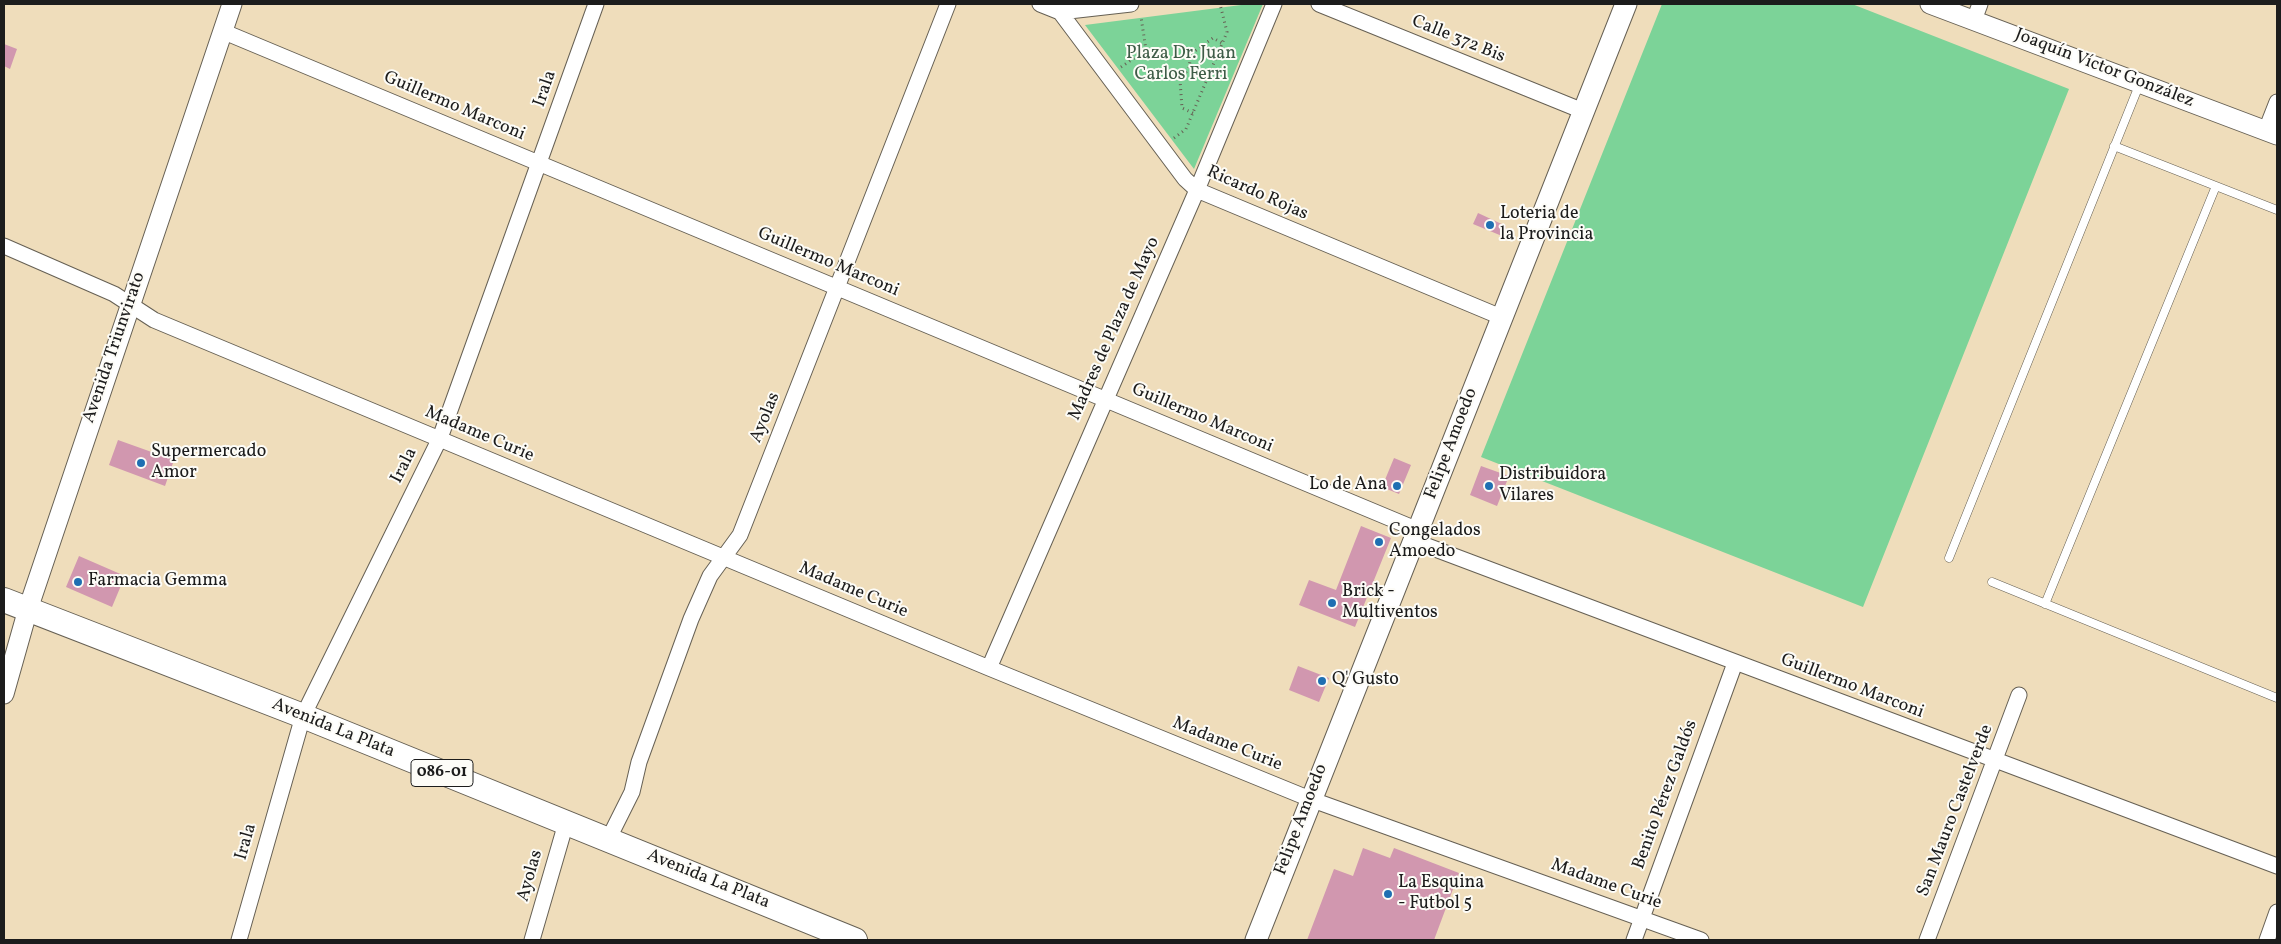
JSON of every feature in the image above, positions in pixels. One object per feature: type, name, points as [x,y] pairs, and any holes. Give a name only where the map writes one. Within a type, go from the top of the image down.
[{"type":"main road","name":"Felipe Amoedo","points":[[1256,940],[1310,799],[1626,4]]},
{"type":"main road","name":"Avenida La Plata","points":[[4,600],[302,716],[855,940]]},
{"type":"street","name":"Avenida Triunvirato","points":[[4,694],[28,610],[232,4]]},
{"type":"street","name":"Irala","points":[[239,940],[302,716],[440,438],[596,4]]},
{"type":"street","name":"Ayolas","points":[[608,840],[632,792],[639,762],[710,576],[740,535],[948,4]]},
{"type":"street","points":[[1040,4],[1060,12],[1136,8]]},
{"type":"street","name":"Madres de Plaza de Mayo","points":[[989,668],[1197,190],[1274,4]]},
{"type":"street","name":"Calle 372 Bis","points":[[1319,4],[1583,112]]},
{"type":"street","name":"Joaquín Víctor González","points":[[1930,4],[1977,12],[2140,83],[2272,132]]},
{"type":"street","name":"Ricardo Rojas","points":[[1060,12],[1184,179],[1197,190],[1501,317]]},
{"type":"street","name":"Guillermo Marconi","points":[[222,32],[1105,398],[1416,536],[1735,663],[2277,866]]},
{"type":"street","points":[[2272,132],[2277,102]]},
{"type":"street","name":"Madame Curie","points":[[4,246],[114,294],[154,320],[989,668],[1310,799],[1701,940]]},
{"type":"street","name":"Benito Pérez Galdós","points":[[1634,940],[1735,663]]},
{"type":"street","name":"San Mauro Castelverde","points":[[1927,940],[2020,695]]},
{"type":"street","name":"Ayolas","points":[[532,940],[566,823]]},
{"type":"street","points":[[2267,940],[2277,912]]},
{"type":"lane","points":[[1949,558],[2140,83]]},
{"type":"lane","points":[[2114,146],[2277,210]]},
{"type":"lane","points":[[2045,604],[2216,186]]},
{"type":"lane","points":[[1992,582],[2277,698]]},
{"type":"path","points":[[1161,148],[1186,129],[1227,32],[1220,4]]},
{"type":"path","points":[[1136,8],[1146,50]]},
{"type":"path","points":[[1193,113],[1182,108],[1180,80],[1189,68],[1191,54],[1213,38],[1222,43]]},
{"type":"path","points":[[1146,50],[1160,56]]},
{"type":"path","points":[[1107,76],[1146,50]]},
{"type":"green space","name":"Plaza Dr. Juan Carlos Ferri","points":[[1249,4],[1263,4],[1194,169],[1085,25]]},
{"type":"green space","points":[[1662,4],[1852,4],[2069,89],[1863,607],[1481,457]]},
{"type":"building","points":[[4,44],[17,49],[10,69],[4,66]]},
{"type":"building","name":"Loteria de la Provincia","points":[[1478,213],[1506,226],[1502,236],[1473,224]]},
{"type":"building","name":"Supermercado Amor","points":[[118,440],[174,460],[165,486],[109,465]]},
{"type":"building","points":[[1394,458],[1411,465],[1399,494],[1382,487]]},
{"type":"building","name":"Distribuidora Vilares","points":[[1481,466],[1509,476],[1497,506],[1470,495]]},
{"type":"building","points":[[1361,526],[1391,538],[1355,627],[1299,605],[1309,580],[1336,590]]},
{"type":"building","points":[[79,556],[125,576],[112,607],[66,587]]},
{"type":"building","points":[[1298,666],[1329,678],[1319,702],[1289,690]]},
{"type":"building","name":"La Esquina - Futbol 5","points":[[1363,848],[1390,858],[1394,848],[1459,873],[1434,940],[1307,940],[1334,869],[1353,876]]},
{"type":"place","name":"Loteria de la Provincia","points":[[1490,225]]},
{"type":"place","name":"Supermercado Amor","points":[[141,463]]},
{"type":"place","name":"Lo de Ana","points":[[1397,486]]},
{"type":"place","name":"Distribuidora Vilares","points":[[1489,486]]},
{"type":"place","name":"Congelados Amoedo","points":[[1379,542]]},
{"type":"place","name":"Farmacia Gemma","points":[[78,582]]},
{"type":"place","name":"Brick - Multiventos","points":[[1332,603]]},
{"type":"place","name":"Q' Gusto","points":[[1322,681]]},
{"type":"place","name":"La Esquina - Futbol 5","points":[[1388,894]]}]
